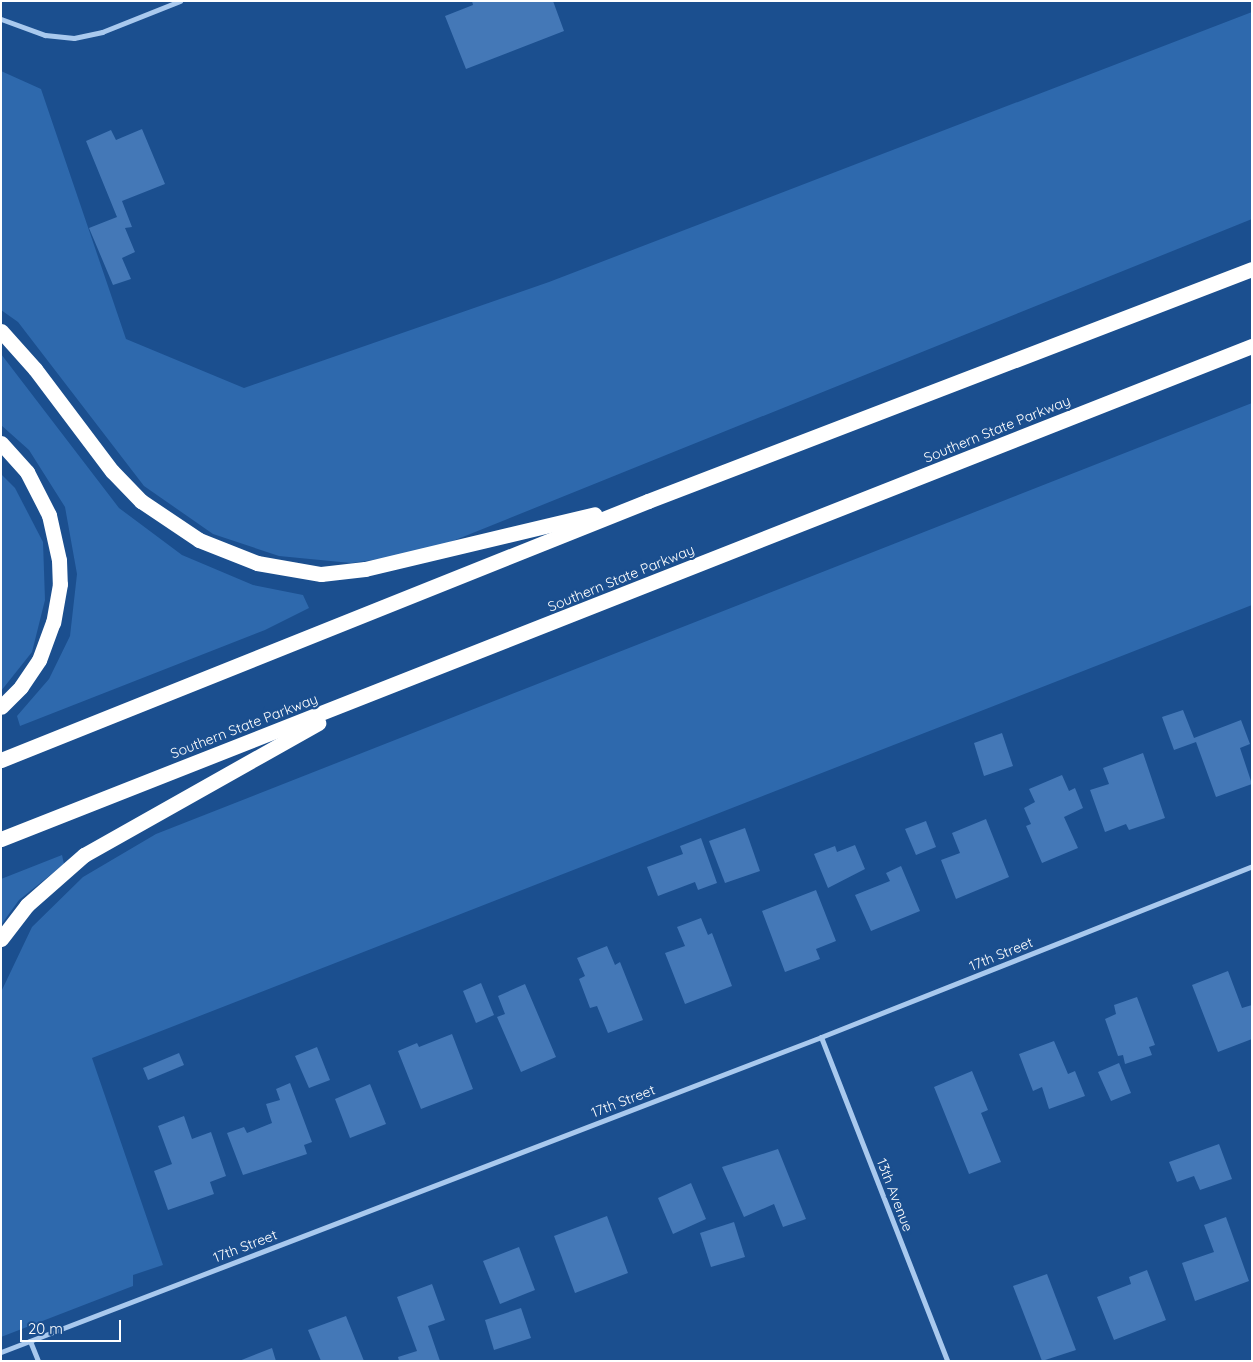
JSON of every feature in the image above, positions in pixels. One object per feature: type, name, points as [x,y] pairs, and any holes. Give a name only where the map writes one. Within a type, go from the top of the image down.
[{"type":"highway","points":[[1,760],[648,501],[1252,270]]},
{"type":"highway","points":[[1,331],[35,369],[112,471],[141,501],[199,540],[257,563],[321,574],[365,569],[648,501]]},
{"type":"highway","name":"Southern State Parkway","points":[[1,839],[1252,346]]},
{"type":"highway","points":[[1,443],[27,472],[49,515],[59,560],[60,584],[53,622],[39,660],[21,686],[1,707]]},
{"type":"highway","points":[[1,939],[27,905],[84,855],[362,697]]},
{"type":"street","points":[[1,19],[45,35],[74,38],[102,32],[180,1]]},
{"type":"street","name":"17th Street","points":[[1,1352],[821,1037],[1252,866]]},
{"type":"street","name":"13th Avenue","points":[[821,1037],[947,1361]]},
{"type":"street","points":[[30,1340],[38,1361]]},
{"type":"shaded area","points":[[1252,12],[1252,219],[423,553],[351,563],[279,556],[213,534],[144,486],[18,322],[1,310],[1,71],[41,89],[126,339],[244,388],[549,282]]},
{"type":"shaded area","points":[[1,354],[119,508],[182,555],[253,585],[303,595],[309,608],[265,630],[20,726],[17,716],[49,679],[70,636],[77,574],[65,507],[29,450],[1,425]]},
{"type":"shaded area","points":[[1252,403],[1252,605],[92,1058],[163,1265],[133,1275],[133,1286],[1,1337],[1,992],[32,927],[83,877],[156,834]]},
{"type":"shaded area","points":[[1,474],[15,488],[43,542],[45,600],[32,652],[1,691]]},
{"type":"shaded area","points":[[62,855],[64,864],[19,900],[1,925],[1,879]]},
{"type":"building","points":[[472,1],[553,1],[564,31],[466,69],[445,16],[473,5]]},
{"type":"building","points":[[142,129],[165,184],[122,201],[132,227],[125,228],[135,252],[122,258],[131,279],[113,285],[89,228],[117,217],[86,141],[111,130],[116,140]]},
{"type":"building","points":[[1183,710],[1194,738],[1241,720],[1250,744],[1240,748],[1252,784],[1216,797],[1196,742],[1174,750],[1162,717]]},
{"type":"building","points":[[1002,733],[1013,766],[984,776],[974,743]]},
{"type":"building","points":[[1143,753],[1165,818],[1129,830],[1126,824],[1105,832],[1090,790],[1109,784],[1103,768]]},
{"type":"building","points":[[1062,775],[1069,791],[1075,788],[1083,808],[1064,817],[1078,848],[1042,863],[1026,826],[1031,824],[1024,808],[1035,802],[1029,789]]},
{"type":"building","points":[[986,819],[1009,877],[956,899],[941,860],[960,853],[952,833]]},
{"type":"building","points":[[926,821],[936,847],[916,855],[905,829]]},
{"type":"building","points":[[745,828],[760,871],[725,883],[709,841]]},
{"type":"building","points":[[701,838],[717,883],[698,890],[695,882],[658,896],[647,867],[683,854],[680,846]]},
{"type":"building","points":[[855,845],[865,869],[828,888],[814,854],[835,846],[837,852]]},
{"type":"building","points":[[901,866],[920,911],[871,931],[855,895],[890,881],[886,873]]},
{"type":"building","points":[[816,890],[836,941],[816,949],[820,959],[785,972],[762,911]]},
{"type":"building","points":[[701,918],[708,935],[712,933],[732,986],[685,1004],[665,953],[685,946],[677,927]]},
{"type":"building","points":[[607,946],[615,965],[620,962],[643,1020],[608,1033],[597,1006],[590,1008],[579,979],[585,976],[577,958]]},
{"type":"building","points":[[1228,971],[1242,1008],[1252,1005],[1252,1039],[1218,1052],[1192,985]]},
{"type":"building","points":[[481,983],[494,1015],[476,1023],[463,991]]},
{"type":"building","points":[[525,984],[556,1057],[521,1072],[497,1017],[505,1014],[498,996]]},
{"type":"building","points":[[1137,997],[1155,1045],[1149,1047],[1152,1055],[1125,1064],[1123,1055],[1118,1056],[1105,1019],[1116,1014],[1114,1005]]},
{"type":"building","points":[[452,1034],[473,1089],[421,1109],[398,1051],[417,1043],[419,1047]]},
{"type":"building","points":[[1054,1041],[1068,1074],[1075,1071],[1085,1096],[1049,1109],[1042,1087],[1033,1091],[1019,1054]]},
{"type":"building","points":[[317,1047],[330,1080],[309,1088],[295,1056]]},
{"type":"building","points":[[179,1053],[184,1065],[148,1080],[143,1068]]},
{"type":"building","points":[[1119,1063],[1131,1093],[1111,1101],[1098,1072]]},
{"type":"building","points":[[972,1071],[988,1110],[981,1113],[1001,1162],[969,1174],[934,1087]]},
{"type":"building","points":[[290,1083],[312,1142],[304,1145],[307,1154],[243,1175],[227,1133],[244,1127],[247,1133],[272,1123],[266,1104],[280,1100],[276,1089]]},
{"type":"building","points":[[370,1084],[386,1124],[350,1138],[335,1099]]},
{"type":"building","points":[[184,1116],[192,1139],[211,1132],[226,1176],[210,1182],[214,1194],[168,1210],[154,1171],[172,1164],[158,1126]]},
{"type":"building","points":[[1219,1144],[1232,1179],[1200,1190],[1194,1176],[1177,1182],[1169,1162]]},
{"type":"building","points":[[778,1149],[806,1219],[783,1227],[774,1204],[744,1217],[722,1167]]},
{"type":"building","points":[[691,1183],[706,1219],[673,1234],[658,1198]]},
{"type":"building","points":[[607,1216],[628,1273],[575,1293],[554,1236]]},
{"type":"building","points":[[1226,1217],[1249,1281],[1195,1301],[1182,1263],[1214,1252],[1204,1225]]},
{"type":"building","points":[[734,1222],[745,1257],[711,1267],[700,1233]]},
{"type":"building","points":[[519,1247],[535,1290],[500,1304],[483,1261]]},
{"type":"building","points":[[1147,1270],[1166,1320],[1114,1340],[1097,1297],[1131,1284],[1129,1277]]},
{"type":"building","points":[[1047,1274],[1076,1350],[1042,1361],[1013,1286]]},
{"type":"building","points":[[432,1284],[445,1320],[428,1326],[440,1361],[399,1361],[398,1357],[417,1351],[397,1297]]},
{"type":"building","points":[[521,1308],[531,1338],[494,1350],[485,1320]]},
{"type":"building","points":[[346,1316],[364,1361],[321,1361],[308,1330]]},
{"type":"building","points":[[272,1348],[276,1361],[239,1361]]}]
